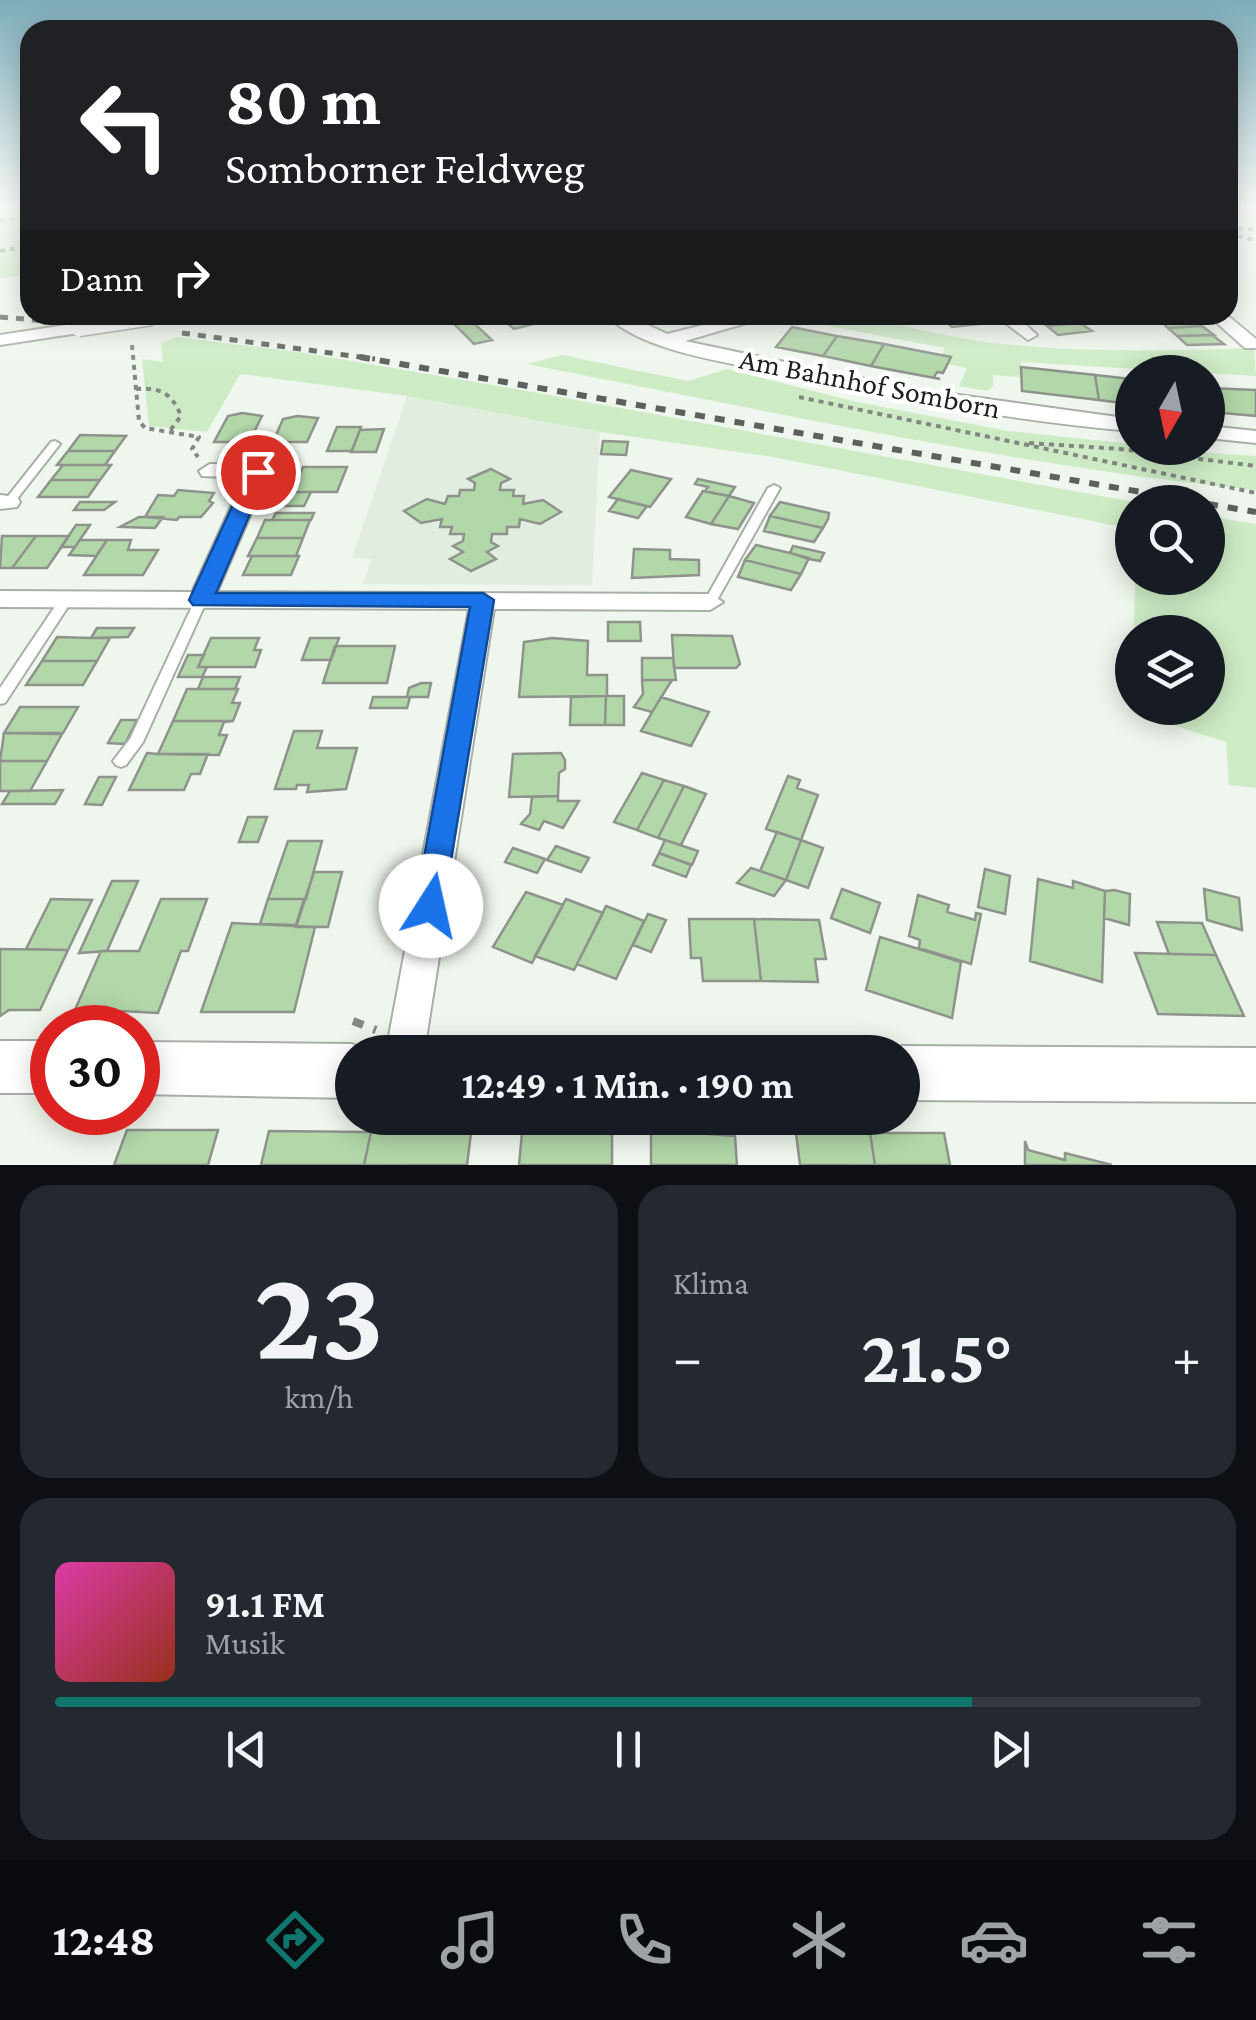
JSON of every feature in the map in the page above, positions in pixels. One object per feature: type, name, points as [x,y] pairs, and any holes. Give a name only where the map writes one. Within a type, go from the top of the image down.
[{"type":"main road","points":[[0,1067],[30,1067]]},
{"type":"main road","points":[[160,1068],[335,1070]]},
{"type":"main road","points":[[920,1074],[1256,1076]]},
{"type":"street","points":[[0,340],[100,325]]},
{"type":"street","name":"Am Bahnhof Somborn","points":[[630,325],[665,341],[816,376],[951,401],[1115,423]]},
{"type":"street","points":[[665,341],[727,325]]},
{"type":"street","points":[[1016,325],[1028,335]]},
{"type":"street","points":[[1229,325],[1251,344]]},
{"type":"street","points":[[1225,433],[1256,436]]},
{"type":"street","points":[[201,600],[258,472],[210,471]]},
{"type":"street","points":[[0,599],[710,602]]},
{"type":"street","points":[[409,1035],[483,600]]},
{"type":"lane","points":[[4,502],[56,444]]},
{"type":"lane","points":[[710,602],[774,488]]},
{"type":"lane","points":[[0,698],[66,599]]},
{"type":"lane","points":[[121,761],[136,742],[201,600]]},
{"type":"path","points":[[131,332],[139,421],[145,428],[199,437],[192,450],[210,471]]},
{"type":"path","points":[[135,389],[158,386],[174,396],[181,416],[170,432]]},
{"type":"path","points":[[782,393],[1256,493]]},
{"type":"path","points":[[1006,442],[1120,448],[1256,466]]},
{"type":"shaded area","points":[[407,396],[600,432],[592,585],[363,584],[371,559],[352,558]]},
{"type":"green space","points":[[0,260],[20,260],[20,276],[0,279]]},
{"type":"green space","points":[[823,325],[897,325],[971,340],[1058,348],[1254,348],[1256,376],[1225,374],[1225,355],[1115,355],[1115,368],[1021,362],[1021,377],[993,375],[993,386],[988,391],[959,386],[967,368],[948,364],[951,357],[942,355],[945,348]]},
{"type":"green space","points":[[177,337],[299,352],[1115,499],[1115,526],[773,457],[600,432],[407,396],[240,374],[207,432],[149,426],[142,359],[163,362],[161,343]]},
{"type":"green space","points":[[562,355],[688,381],[727,369],[857,402],[1008,431],[1115,442],[1115,465],[1225,465],[1225,454],[1256,456],[1256,490],[981,452],[527,364]]},
{"type":"green space","points":[[1225,519],[1256,524],[1256,788],[1229,785],[1226,742],[1173,725],[1225,725],[1225,615],[1134,615],[1135,595],[1225,595]]},
{"type":"building","points":[[455,325],[476,325],[492,340],[474,344]]},
{"type":"building","points":[[1083,325],[1092,331],[1058,335],[1047,326]]},
{"type":"building","points":[[1165,325],[1202,326],[1168,328]]},
{"type":"building","points":[[1202,326],[1214,335],[1177,336],[1168,328]]},
{"type":"building","points":[[792,327],[837,336],[823,356],[776,347]]},
{"type":"building","points":[[1212,335],[1224,344],[1187,345],[1177,336]]},
{"type":"building","points":[[837,336],[884,344],[871,366],[823,356]]},
{"type":"building","points":[[884,344],[951,357],[943,373],[937,372],[934,377],[940,379],[871,366]]},
{"type":"building","points":[[1021,367],[1095,375],[1099,400],[1022,391]]},
{"type":"building","points":[[1095,375],[1115,377],[1115,402],[1099,400]]},
{"type":"building","points":[[1225,389],[1256,390],[1256,416],[1225,413]]},
{"type":"building","points":[[228,416],[262,416],[249,442],[214,442]]},
{"type":"building","points":[[318,418],[307,442],[273,442],[283,419]]},
{"type":"building","points":[[337,427],[361,427],[352,451],[327,451]]},
{"type":"building","points":[[384,429],[376,452],[351,452],[360,430]]},
{"type":"building","points":[[80,435],[126,436],[115,451],[68,451]]},
{"type":"building","points":[[603,441],[628,442],[626,455],[601,454]]},
{"type":"building","points":[[68,451],[115,451],[105,465],[57,465]]},
{"type":"building","points":[[63,465],[111,465],[100,480],[51,480]]},
{"type":"building","points":[[303,467],[347,467],[337,492],[292,492]]},
{"type":"building","points":[[491,469],[510,479],[501,483],[500,490],[514,490],[513,496],[524,496],[523,504],[543,500],[561,512],[540,524],[520,519],[519,527],[507,527],[507,534],[492,534],[491,542],[498,546],[487,552],[496,559],[471,571],[450,559],[463,552],[453,546],[463,541],[464,534],[450,534],[452,527],[440,527],[442,519],[421,523],[404,511],[427,499],[445,504],[448,496],[459,496],[460,490],[474,490],[475,483],[468,479]]},
{"type":"building","points":[[631,470],[671,479],[650,507],[609,497]]},
{"type":"building","points":[[698,479],[735,487],[729,496],[712,493],[705,491],[708,487],[695,484]]},
{"type":"building","points":[[51,480],[100,480],[88,497],[38,497]]},
{"type":"building","points":[[178,490],[214,493],[209,501],[213,503],[201,517],[145,517],[158,495],[174,496]]},
{"type":"building","points":[[703,491],[729,496],[711,524],[686,517]]},
{"type":"building","points":[[286,492],[311,492],[304,506],[279,506]]},
{"type":"building","points":[[729,496],[754,503],[738,529],[711,524]]},
{"type":"building","points":[[618,499],[647,506],[638,518],[609,511]]},
{"type":"building","points":[[80,502],[115,502],[104,510],[74,510]]},
{"type":"building","points":[[780,502],[829,513],[828,519],[823,528],[770,516]]},
{"type":"building","points":[[276,513],[314,513],[311,520],[272,520]]},
{"type":"building","points":[[770,516],[823,528],[814,542],[764,531]]},
{"type":"building","points":[[139,517],[163,517],[155,528],[120,527]]},
{"type":"building","points":[[265,520],[310,520],[303,538],[257,538]]},
{"type":"building","points":[[76,525],[90,525],[75,547],[61,547]]},
{"type":"building","points":[[2,536],[36,536],[12,568],[0,568]]},
{"type":"building","points":[[36,536],[69,536],[47,568],[12,568]]},
{"type":"building","points":[[257,538],[303,538],[296,556],[248,556]]},
{"type":"building","points":[[80,540],[107,540],[96,556],[69,555]]},
{"type":"building","points":[[107,540],[131,540],[128,550],[158,550],[143,575],[84,575]]},
{"type":"building","points":[[756,545],[809,558],[801,574],[745,560]]},
{"type":"building","points":[[793,546],[824,553],[820,561],[809,559],[790,553]]},
{"type":"building","points":[[634,549],[670,550],[670,559],[699,560],[699,575],[632,578]]},
{"type":"building","points":[[252,556],[299,556],[291,575],[243,575]]},
{"type":"building","points":[[745,560],[801,574],[791,590],[738,577]]},
{"type":"building","points":[[608,622],[640,622],[641,641],[608,641]]},
{"type":"building","points":[[97,628],[134,628],[128,637],[91,638]]},
{"type":"building","points":[[672,635],[732,636],[740,664],[736,668],[674,668]]},
{"type":"building","points":[[57,637],[110,638],[97,661],[42,661]]},
{"type":"building","points":[[211,638],[259,638],[254,650],[261,650],[255,667],[198,667]]},
{"type":"building","points":[[310,638],[339,638],[331,660],[302,660]]},
{"type":"building","points":[[552,638],[588,641],[587,675],[607,675],[607,696],[519,697],[524,642]]},
{"type":"building","points":[[335,646],[395,646],[387,683],[323,683]]},
{"type":"building","points":[[188,655],[204,655],[198,667],[207,667],[202,677],[178,677]]},
{"type":"building","points":[[642,658],[673,658],[676,680],[642,680]]},
{"type":"building","points":[[42,661],[97,661],[83,685],[26,685]]},
{"type":"building","points":[[203,677],[240,677],[235,689],[198,689]]},
{"type":"building","points":[[642,680],[672,680],[652,712],[634,707],[643,694]]},
{"type":"building","points":[[431,683],[428,697],[407,697],[409,688]]},
{"type":"building","points":[[187,689],[238,689],[232,703],[240,703],[233,721],[173,721]]},
{"type":"building","points":[[606,696],[605,725],[570,725],[571,697]]},
{"type":"building","points":[[606,696],[624,696],[624,725],[605,725]]},
{"type":"building","points":[[373,697],[410,697],[407,708],[370,708]]},
{"type":"building","points":[[661,697],[709,712],[691,746],[641,731]]},
{"type":"building","points":[[20,707],[78,707],[63,733],[4,733]]},
{"type":"building","points":[[121,720],[137,720],[125,744],[108,743]]},
{"type":"building","points":[[173,721],[233,721],[224,722],[219,735],[227,735],[219,755],[158,754]]},
{"type":"building","points":[[294,731],[322,731],[317,748],[357,748],[346,789],[307,792],[309,785],[297,785],[296,789],[275,789]]},
{"type":"building","points":[[4,733],[62,734],[47,761],[0,761]]},
{"type":"building","points":[[147,753],[208,754],[200,774],[191,774],[184,790],[129,790]]},
{"type":"building","points":[[561,753],[565,769],[559,773],[558,796],[509,797],[513,754]]},
{"type":"building","points":[[0,761],[47,761],[30,791],[0,791]]},
{"type":"building","points":[[642,773],[664,780],[637,830],[614,822]]},
{"type":"building","points":[[788,776],[800,780],[797,788],[818,795],[801,840],[766,829]]},
{"type":"building","points":[[99,777],[116,777],[102,805],[85,804]]},
{"type":"building","points":[[664,780],[684,786],[658,838],[637,830]]},
{"type":"building","points":[[684,786],[706,794],[681,845],[658,838]]},
{"type":"building","points":[[63,790],[55,804],[2,804],[10,791]]},
{"type":"building","points":[[558,796],[558,801],[579,801],[563,828],[544,821],[539,830],[521,824],[530,814],[532,797]]},
{"type":"building","points":[[248,817],[267,817],[258,842],[239,842]]},
{"type":"building","points":[[777,832],[801,840],[786,880],[760,871]]},
{"type":"building","points":[[665,840],[698,851],[692,865],[659,853]]},
{"type":"building","points":[[801,840],[823,848],[808,888],[786,880]]},
{"type":"building","points":[[288,841],[322,841],[306,899],[268,899]]},
{"type":"building","points":[[556,846],[589,858],[581,872],[547,860]]},
{"type":"building","points":[[513,848],[545,859],[537,873],[505,862]]},
{"type":"building","points":[[659,853],[691,865],[686,877],[653,865]]},
{"type":"building","points":[[751,868],[786,880],[774,896],[737,883]]},
{"type":"building","points":[[985,869],[1010,876],[1005,914],[978,907]]},
{"type":"building","points":[[314,872],[342,872],[328,927],[296,927]]},
{"type":"building","points":[[1038,879],[1073,888],[1073,881],[1105,891],[1102,982],[1030,961]]},
{"type":"building","points":[[112,881],[138,881],[107,951],[79,953]]},
{"type":"building","points":[[842,889],[880,903],[870,933],[831,918]]},
{"type":"building","points":[[1204,889],[1239,898],[1242,930],[1207,920]]},
{"type":"building","points":[[1105,891],[1130,894],[1129,925],[1104,918]]},
{"type":"building","points":[[526,892],[563,905],[532,963],[493,947]]},
{"type":"building","points":[[918,895],[949,905],[947,912],[975,920],[976,913],[981,914],[971,964],[919,948],[920,940],[909,936]]},
{"type":"building","points":[[51,899],[92,900],[68,950],[26,949]]},
{"type":"building","points":[[161,899],[207,899],[188,951],[181,951],[160,1008],[77,1005],[101,951],[139,951]]},
{"type":"building","points":[[268,899],[304,899],[296,925],[260,924]]},
{"type":"building","points":[[566,899],[603,913],[574,970],[535,956]]},
{"type":"building","points":[[606,906],[644,921],[616,979],[577,964]]},
{"type":"building","points":[[648,914],[666,920],[651,952],[633,945]]},
{"type":"building","points":[[689,919],[754,919],[761,981],[703,981],[701,958],[691,958]]},
{"type":"building","points":[[754,919],[819,920],[826,959],[815,959],[818,982],[761,981]]},
{"type":"building","points":[[1157,922],[1202,923],[1216,955],[1169,954]]},
{"type":"building","points":[[232,923],[315,927],[294,1012],[201,1012]]},
{"type":"building","points":[[880,937],[961,962],[952,1018],[866,990]]},
{"type":"building","points":[[0,949],[68,950],[42,1005],[30,1005],[30,1010],[9,1010],[0,1016]]},
{"type":"building","points":[[1135,953],[1216,955],[1244,1016],[1158,1014]]},
{"type":"building","points":[[160,1130],[218,1130],[208,1165],[114,1165],[125,1135],[160,1135]]},
{"type":"building","points":[[269,1131],[370,1135],[364,1165],[261,1165]]},
{"type":"building","points":[[944,1133],[950,1165],[875,1165],[870,1135]]},
{"type":"building","points":[[370,1135],[471,1135],[467,1165],[364,1165]]},
{"type":"building","points":[[522,1135],[612,1135],[612,1165],[519,1165]]},
{"type":"building","points":[[651,1135],[735,1136],[737,1165],[651,1165]]},
{"type":"building","points":[[796,1135],[870,1135],[875,1165],[800,1165]]},
{"type":"building","points":[[1025,1141],[1028,1150],[1065,1160],[1065,1153],[1112,1165],[1025,1165]]},
{"type":"railway","points":[[0,317],[20,319]]},
{"type":"railway","points":[[182,333],[375,359]]},
{"type":"railway","points":[[360,357],[1115,487]]},
{"type":"railway","points":[[1225,507],[1256,512]]},
{"type":"route","points":[[258,472],[201,600],[483,600],[431,906]]}]
